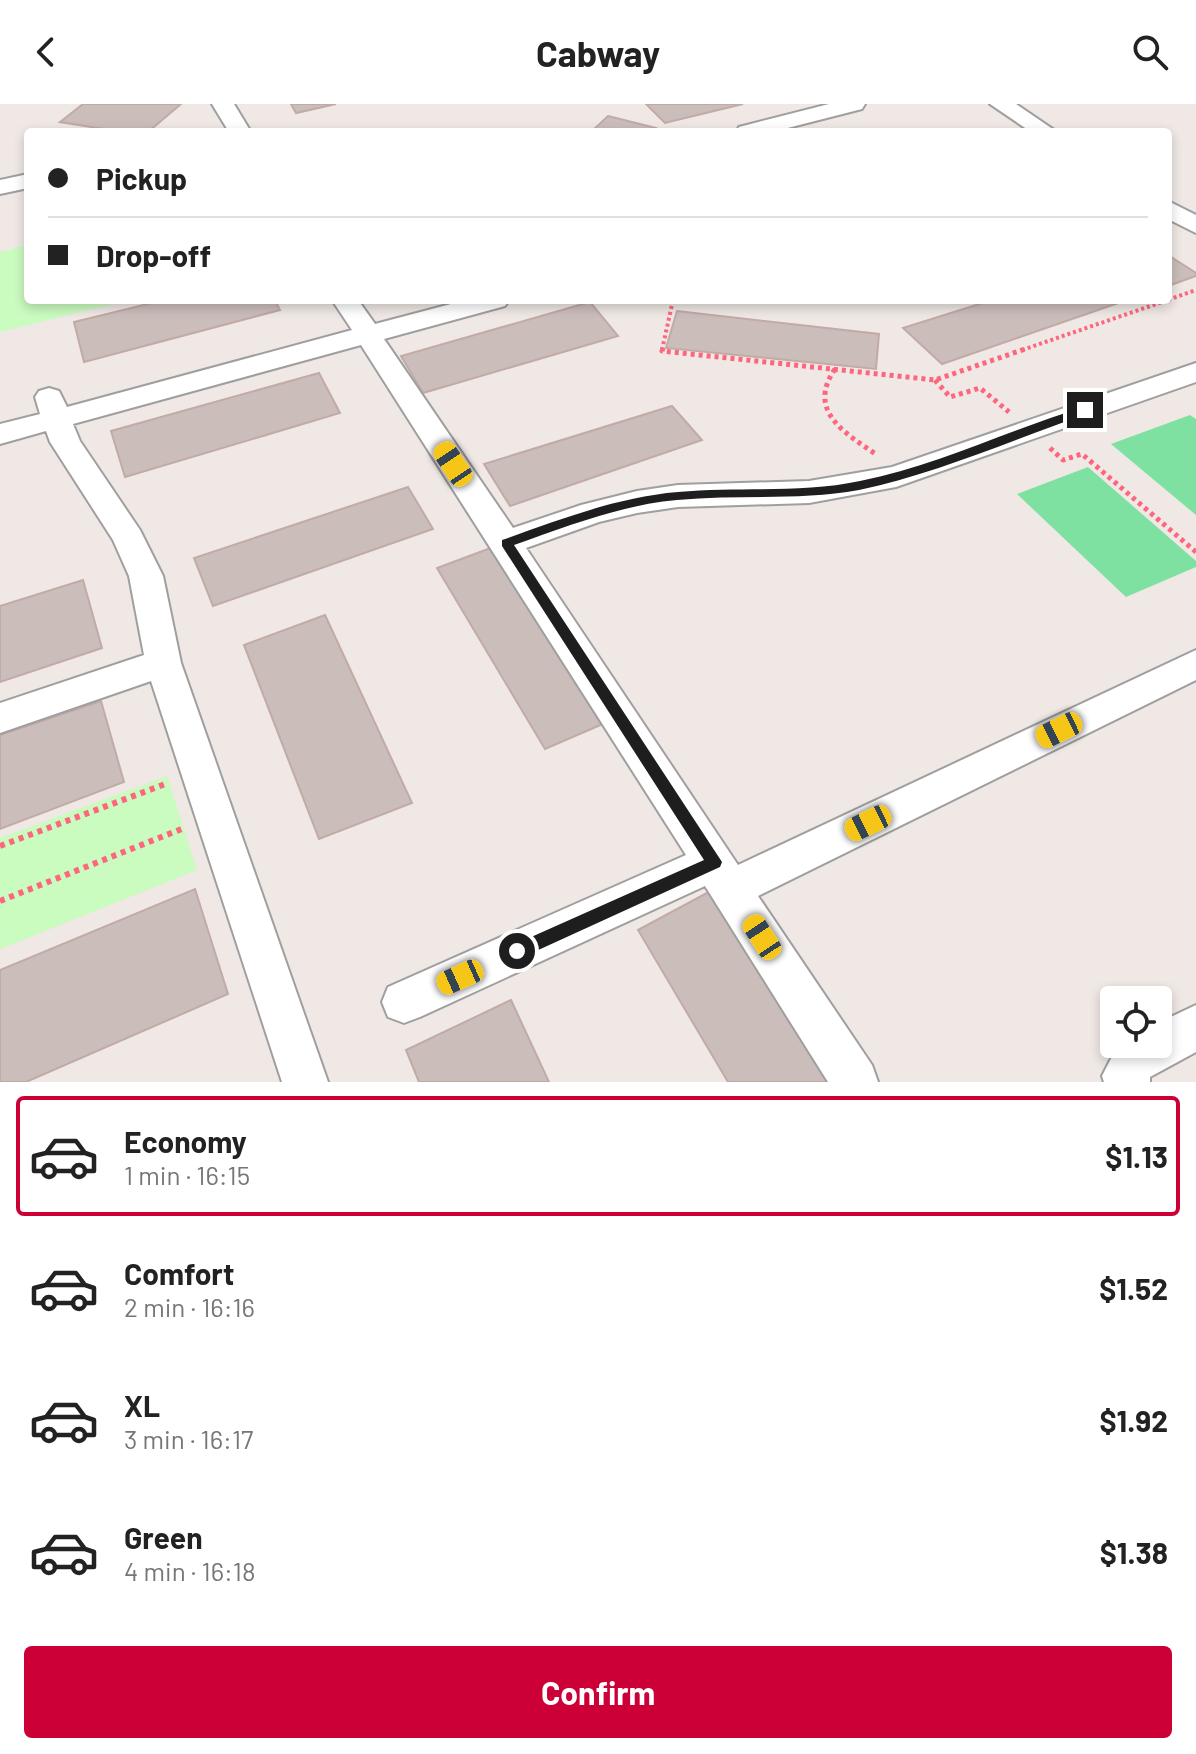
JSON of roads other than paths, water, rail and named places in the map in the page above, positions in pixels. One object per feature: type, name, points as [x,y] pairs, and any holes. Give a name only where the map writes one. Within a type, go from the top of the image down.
[{"type":"street","points":[[223,104],[238,128]]},
{"type":"street","points":[[762,128],[854,104]]},
{"type":"street","points":[[1001,104],[1040,128]]},
{"type":"street","points":[[0,187],[24,182]]},
{"type":"street","points":[[1172,206],[1196,197]]},
{"type":"street","points":[[1172,210],[1196,226]]},
{"type":"street","points":[[0,434],[52,408],[405,304]]},
{"type":"street","points":[[355,317],[463,304]]},
{"type":"street","points":[[355,317],[506,543],[855,1082]]},
{"type":"street","points":[[506,543],[592,513],[637,502],[678,496],[809,492],[858,486],[904,474],[1196,372]]},
{"type":"street","points":[[0,410],[52,408]]},
{"type":"street","points":[[52,408],[65,442],[128,538],[146,576],[163,663],[305,1082]]},
{"type":"street","points":[[0,718],[163,663]]},
{"type":"street","points":[[404,1002],[723,876],[1196,664]]},
{"type":"street","points":[[1127,1082],[1125,1076],[1134,1061],[1196,1027]]}]
